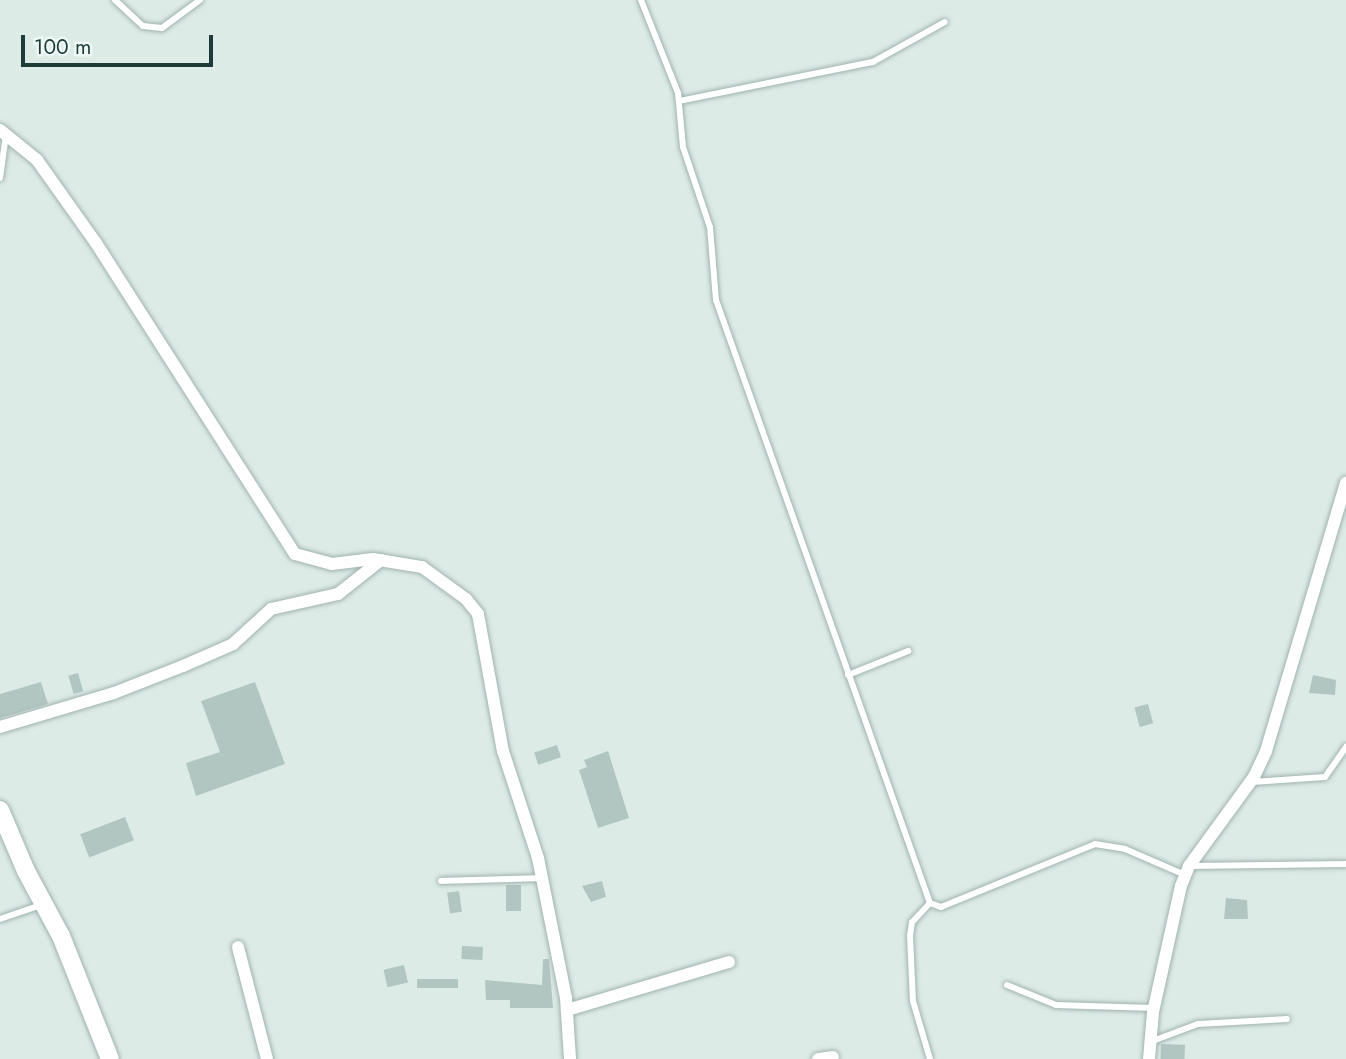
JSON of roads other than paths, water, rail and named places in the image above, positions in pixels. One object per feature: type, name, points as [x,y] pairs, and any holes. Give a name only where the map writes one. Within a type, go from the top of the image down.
[{"type":"street","points":[[3,132],[37,160],[96,243],[295,554],[332,564],[381,560],[422,567],[466,599],[478,614],[503,751],[542,878],[567,1010],[570,1059]]},
{"type":"street","points":[[1149,1059],[1154,1007],[1187,870],[1250,782],[1274,729],[1346,483]]},
{"type":"street","points":[[0,727],[114,693],[183,666],[240,639],[263,613],[338,594],[381,560]]},
{"type":"street","points":[[0,810],[61,936],[108,1058]]},
{"type":"street","points":[[238,947],[267,1059]]},
{"type":"street","points":[[567,1010],[729,962]]},
{"type":"street","points":[[818,1059],[833,1057]]},
{"type":"lane","points":[[114,0],[142,26],[162,28],[200,0]]},
{"type":"lane","points":[[641,0],[679,101],[683,146],[710,227],[716,300],[930,903]]},
{"type":"lane","points":[[679,101],[873,62],[945,22]]},
{"type":"lane","points":[[0,178],[3,132]]},
{"type":"lane","points":[[848,675],[908,651]]},
{"type":"lane","points":[[1250,782],[1325,777],[1346,747]]},
{"type":"lane","points":[[930,903],[941,907],[1095,844],[1125,849],[1187,870],[1346,864]]},
{"type":"lane","points":[[441,881],[542,878]]},
{"type":"lane","points":[[930,903],[912,922],[910,936],[913,1002],[930,1059]]},
{"type":"lane","points":[[0,919],[44,904]]},
{"type":"lane","points":[[1007,985],[1056,1005],[1154,1007]]},
{"type":"lane","points":[[1150,1042],[1198,1024],[1287,1018]]}]
